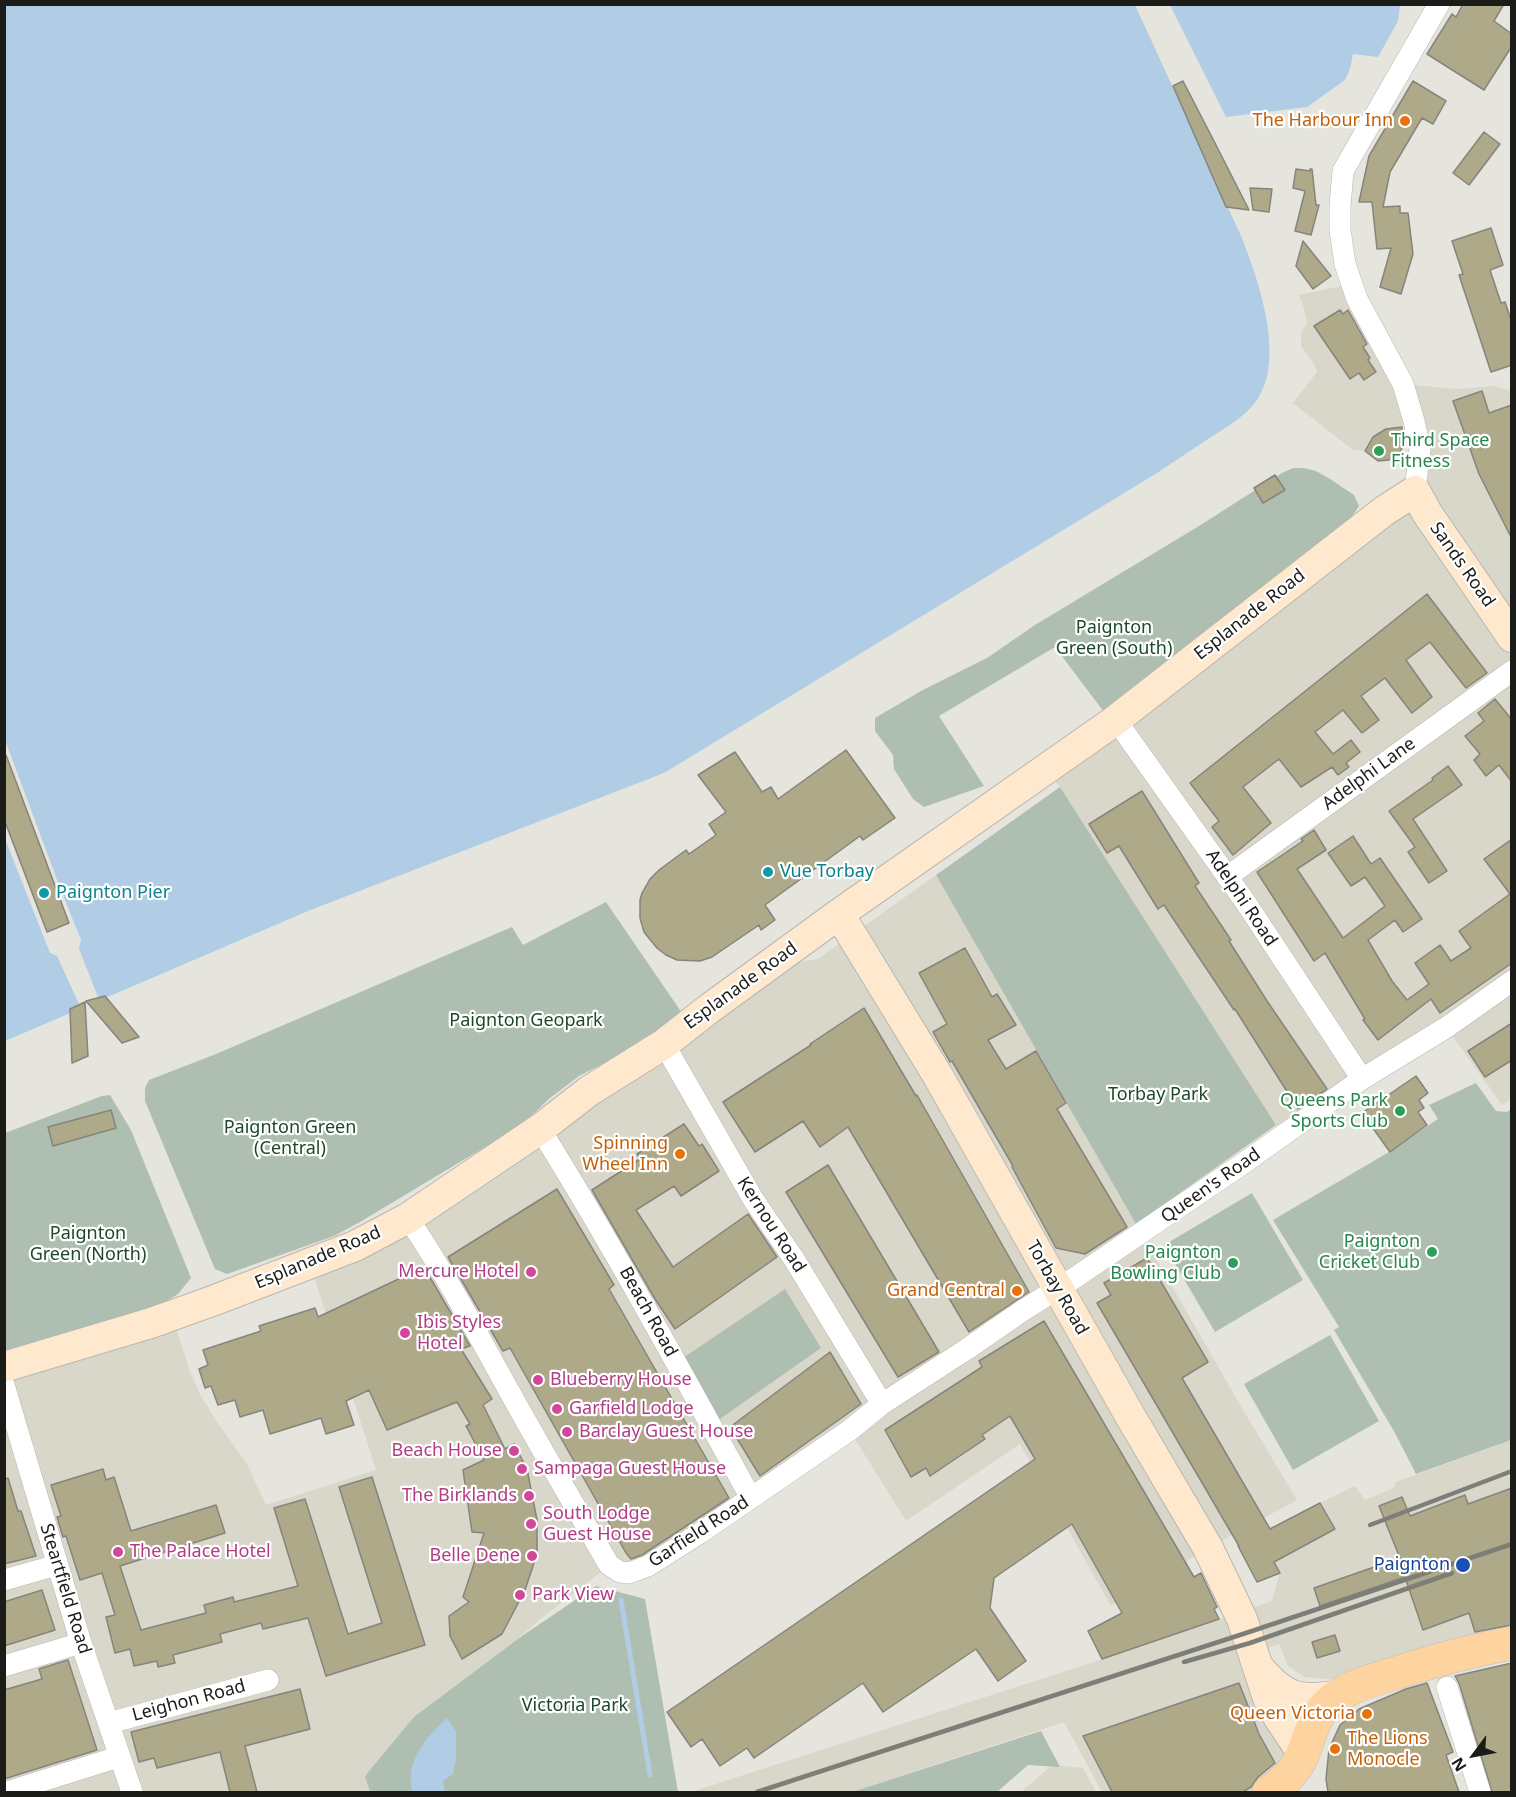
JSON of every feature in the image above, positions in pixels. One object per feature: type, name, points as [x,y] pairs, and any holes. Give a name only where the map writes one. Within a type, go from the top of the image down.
[{"type":"main road","name":"Sands Road","points":[[1415,491],[1426,513],[1503,606],[1512,637]]},
{"type":"main road","name":"Esplanade Road","points":[[4,1367],[139,1327],[215,1300],[355,1246],[408,1218],[540,1129],[589,1091],[664,1044],[839,914],[1116,720],[1365,526],[1415,491]]},
{"type":"main road","name":"Torbay Road","points":[[839,914],[938,1077],[1208,1548],[1239,1611],[1268,1698],[1303,1754]]},
{"type":"main road","points":[[1269,1792],[1293,1772],[1320,1713],[1338,1696],[1361,1684],[1440,1659],[1512,1643]]},
{"type":"main road","name":"Torbay Road","points":[[1260,1669],[1278,1688],[1293,1696],[1315,1699],[1338,1696]]},
{"type":"street","points":[[1415,491],[1420,448],[1414,421],[1403,384],[1357,299],[1345,264],[1340,230],[1340,206],[1343,171],[1439,4]]},
{"type":"street","name":"Adelphi Lane","points":[[1227,877],[1512,670]]},
{"type":"street","name":"Adelphi Road","points":[[1116,720],[1227,877],[1362,1079]]},
{"type":"street","name":"Queen's Road","points":[[1058,1289],[1241,1165],[1362,1079],[1446,1027],[1512,981]]},
{"type":"street","name":"Kernou Road","points":[[664,1044],[753,1199],[794,1258],[882,1404]]},
{"type":"street","name":"Beach Road","points":[[540,1129],[634,1285],[752,1498]]},
{"type":"street","name":"Garfield Road","points":[[408,1218],[455,1292],[526,1422],[609,1565],[620,1572],[629,1573],[648,1566],[752,1498],[850,1430],[882,1404],[1058,1289]]},
{"type":"street","name":"Steartfield Road","points":[[4,1384],[81,1643],[109,1723],[118,1757],[132,1792]]},
{"type":"street","points":[[4,1580],[57,1565]]},
{"type":"street","points":[[4,1666],[81,1643]]},
{"type":"street","name":"Leighon Road","points":[[109,1723],[268,1680]]},
{"type":"street","points":[[1447,1687],[1480,1792]]},
{"type":"street","points":[[8,1792],[118,1757]]},
{"type":"shaded area","points":[[1342,286],[1350,309],[1372,341],[1400,400],[1404,419],[1402,427],[1385,429],[1373,437],[1365,451],[1353,450],[1293,403],[1317,372],[1301,346],[1301,333],[1307,323],[1299,295]]},
{"type":"shaded area","points":[[1403,384],[1457,389],[1494,386],[1511,391],[1511,1099],[1502,1105],[1446,1027],[1282,1136],[1060,787],[1045,770],[1415,491]]},
{"type":"shaded area","points":[[936,875],[1297,1500],[1208,1548],[1111,1606],[1020,1444],[906,1521],[850,1431],[648,1566],[609,1566],[539,1620],[365,1775],[370,1792],[5,1792],[4,1380],[175,1325],[190,1372],[201,1396],[247,1464],[266,1505],[376,1470],[313,1273],[710,1008],[770,984],[800,962],[818,959]]},
{"type":"shaded area","points":[[1511,1440],[1511,1626],[1338,1680],[1305,1677],[1288,1666],[1279,1644],[1240,1658],[1293,1759],[1264,1792],[1102,1792],[1064,1722],[852,1792],[691,1792],[1128,1651],[1272,1601],[1280,1573],[1274,1562],[1335,1530],[1320,1503],[1355,1486],[1365,1500],[1394,1488],[1396,1482]]},
{"type":"shaded area","points":[[1052,1765],[1083,1768],[1096,1792],[1021,1792]]},
{"type":"green space","name":"Paignton Green (South)","points":[[1293,468],[1316,471],[1354,495],[1359,506],[1351,518],[1225,620],[1104,712],[1055,647],[939,716],[984,786],[924,807],[913,799],[894,769],[893,755],[875,731],[875,718],[921,691],[987,658],[1035,625]]},
{"type":"green space","name":"Torbay Park","points":[[1060,787],[1276,1125],[1136,1224],[936,875]]},
{"type":"green space","points":[[606,902],[682,1013],[622,1054],[579,1076],[550,1098],[520,1126],[360,1222],[334,1236],[227,1274],[215,1269],[145,1101],[145,1088],[149,1080],[216,1054],[512,927],[523,945]]},
{"type":"green space","name":"Paignton Cricket Club","points":[[1476,1083],[1496,1111],[1507,1112],[1511,1109],[1511,1440],[1416,1474],[1395,1433],[1334,1330],[1339,1327],[1273,1220],[1389,1152],[1438,1119],[1429,1105]]},
{"type":"green space","name":"Paignton Green (North)","points":[[110,1095],[131,1130],[191,1278],[178,1294],[155,1308],[5,1357],[5,1133]]},
{"type":"green space","name":"Paignton Bowling Club","points":[[1252,1193],[1303,1280],[1215,1332],[1164,1245]]},
{"type":"green space","points":[[785,1289],[821,1348],[717,1421],[683,1358]]},
{"type":"green space","points":[[1330,1335],[1379,1421],[1293,1470],[1244,1384]]},
{"type":"green space","name":"Victoria Park","points":[[596,1586],[645,1599],[678,1792],[370,1792],[365,1776],[414,1717],[522,1636]]},
{"type":"green space","points":[[1041,1731],[1060,1767],[1028,1765],[997,1792],[852,1792]]},
{"type":"water","points":[[5,5],[1135,5],[1241,236],[1255,273],[1269,341],[1269,363],[1265,383],[1253,406],[1242,416],[1157,473],[664,773],[308,911],[5,1041]]},
{"type":"water","points":[[1170,5],[1400,5],[1398,21],[1378,57],[1353,54],[1345,80],[1307,107],[1226,117]]},
{"type":"water","points":[[447,1718],[456,1731],[456,1760],[453,1774],[443,1781],[445,1792],[416,1792],[412,1790],[411,1780],[412,1769],[419,1750]]},
{"type":"pier","name":"Paignton Pier","points":[[5,740],[81,940],[79,949],[98,997],[105,996],[108,1000],[70,1016],[70,1009],[79,1004],[57,956],[50,953],[4,836]]},
{"type":"building","points":[[1463,4],[1504,4],[1494,21],[1512,34],[1512,46],[1484,90],[1427,54],[1452,14],[1456,17]]},
{"type":"building","points":[[1183,81],[1249,210],[1226,207],[1173,86]]},
{"type":"building","points":[[1413,81],[1446,101],[1433,124],[1422,118],[1390,172],[1383,207],[1400,206],[1400,213],[1408,213],[1413,254],[1401,294],[1380,287],[1391,248],[1377,249],[1372,202],[1359,202],[1369,156]]},
{"type":"building","points":[[1484,132],[1500,144],[1469,185],[1453,173]]},
{"type":"building","points":[[1296,169],[1310,171],[1312,169],[1316,205],[1319,205],[1311,235],[1295,231],[1305,191],[1293,188]]},
{"type":"building","points":[[1250,188],[1272,189],[1269,212],[1253,210]]},
{"type":"building","points":[[1491,228],[1503,265],[1490,270],[1501,303],[1505,302],[1512,323],[1512,365],[1491,372],[1459,275],[1463,274],[1452,241]]},
{"type":"building","points":[[1303,241],[1331,276],[1313,289],[1296,266]]},
{"type":"building","points":[[1340,310],[1343,314],[1348,310],[1367,344],[1363,347],[1376,372],[1364,380],[1359,373],[1350,379],[1314,326]]},
{"type":"building","points":[[1482,391],[1489,413],[1512,405],[1512,539],[1479,474],[1453,401]]},
{"type":"building","points":[[1402,427],[1404,444],[1400,452],[1389,460],[1378,461],[1365,451],[1373,437],[1386,429]]},
{"type":"building","points":[[1275,475],[1285,490],[1263,503],[1254,488]]},
{"type":"building","points":[[1427,594],[1487,673],[1466,688],[1430,642],[1406,660],[1432,697],[1412,713],[1385,678],[1361,696],[1379,720],[1362,733],[1343,710],[1315,732],[1333,754],[1351,740],[1360,752],[1346,763],[1349,767],[1338,775],[1332,767],[1301,787],[1279,759],[1243,787],[1271,823],[1233,855],[1212,827],[1219,821],[1190,783]]},
{"type":"building","points":[[1495,699],[1512,720],[1512,782],[1499,765],[1486,776],[1474,760],[1480,754],[1465,736],[1484,721],[1478,713]]},
{"type":"building","points":[[846,750],[895,818],[863,840],[860,836],[765,905],[775,920],[761,930],[759,925],[712,957],[700,961],[677,960],[657,948],[644,932],[640,918],[642,893],[650,879],[659,870],[686,850],[689,854],[716,835],[709,824],[726,812],[698,775],[735,752],[762,792],[771,787],[778,799]]},
{"type":"building","points":[[4,755],[6,755],[69,923],[47,932],[4,819]]},
{"type":"building","points":[[1448,766],[1462,785],[1413,819],[1447,871],[1429,883],[1408,852],[1415,847],[1389,811],[1433,780],[1432,778]]},
{"type":"building","points":[[1142,791],[1199,883],[1195,886],[1231,940],[1229,941],[1327,1089],[1298,1109],[1235,1009],[1164,905],[1158,909],[1119,846],[1107,853],[1089,824]]},
{"type":"building","points":[[1314,830],[1326,850],[1297,869],[1343,938],[1385,906],[1365,877],[1351,886],[1328,853],[1353,836],[1371,864],[1380,858],[1422,919],[1403,932],[1395,920],[1368,940],[1392,981],[1407,1000],[1429,984],[1415,963],[1440,945],[1451,961],[1471,948],[1459,931],[1510,894],[1484,859],[1512,839],[1512,963],[1440,1013],[1431,999],[1378,1040],[1363,1020],[1365,1019],[1325,953],[1314,961],[1257,872],[1303,841],[1301,839]]},
{"type":"building","points":[[965,948],[992,997],[997,994],[1016,1025],[988,1040],[1006,1069],[1036,1051],[1066,1103],[1057,1109],[1127,1227],[1085,1254],[1056,1248],[1013,1166],[933,1032],[947,1024],[919,973]]},
{"type":"building","points":[[105,996],[139,1037],[122,1043],[86,1001]]},
{"type":"building","points":[[85,1002],[88,1056],[72,1063],[70,1009]]},
{"type":"building","points":[[864,1008],[917,1095],[1029,1292],[969,1332],[848,1127],[820,1147],[803,1121],[755,1152],[723,1102]]},
{"type":"building","points":[[1512,1023],[1512,1060],[1485,1077],[1468,1051]]},
{"type":"building","points":[[1416,1076],[1428,1093],[1419,1100],[1424,1108],[1418,1112],[1427,1125],[1390,1152],[1362,1113]]},
{"type":"building","points":[[111,1110],[116,1128],[53,1146],[48,1127]]},
{"type":"building","points":[[684,1124],[699,1146],[702,1144],[719,1171],[681,1196],[674,1186],[636,1210],[673,1267],[748,1214],[777,1257],[675,1329],[592,1190],[640,1159],[637,1154]]},
{"type":"building","points":[[828,1165],[939,1352],[898,1377],[786,1192]]},
{"type":"building","points":[[557,1189],[614,1285],[609,1289],[729,1498],[642,1555],[631,1559],[510,1348],[503,1351],[448,1257]]},
{"type":"building","points":[[1147,1258],[1208,1362],[1182,1378],[1270,1529],[1320,1503],[1335,1529],[1274,1562],[1280,1573],[1257,1582],[1239,1546],[1097,1303],[1111,1295],[1104,1283]]},
{"type":"building","points":[[424,1267],[470,1346],[461,1349],[492,1399],[483,1405],[505,1449],[514,1444],[527,1469],[537,1520],[537,1554],[525,1590],[502,1634],[462,1659],[450,1636],[449,1616],[469,1602],[463,1597],[484,1533],[472,1532],[463,1470],[484,1460],[466,1426],[470,1424],[457,1402],[387,1430],[369,1390],[346,1401],[354,1425],[326,1434],[321,1418],[270,1434],[263,1410],[240,1417],[235,1400],[218,1405],[211,1386],[205,1388],[199,1369],[208,1365],[203,1350],[261,1331],[259,1326],[315,1308],[318,1317]]},
{"type":"building","points":[[1044,1321],[1194,1577],[1201,1573],[1217,1607],[1214,1609],[1219,1619],[1102,1659],[1088,1631],[1122,1613],[1072,1524],[994,1578],[990,1608],[1026,1661],[998,1681],[976,1649],[883,1712],[863,1683],[754,1758],[747,1748],[720,1766],[702,1739],[691,1747],[667,1712],[1035,1459],[1010,1416],[982,1435],[985,1439],[930,1476],[926,1468],[911,1477],[885,1430],[982,1367],[979,1361]]},
{"type":"building","points":[[830,1352],[861,1404],[760,1476],[730,1427]]},
{"type":"building","points":[[103,1469],[106,1480],[114,1477],[131,1531],[216,1505],[225,1533],[120,1566],[141,1630],[206,1613],[204,1605],[233,1597],[234,1602],[298,1586],[274,1508],[305,1499],[348,1634],[382,1623],[339,1487],[372,1477],[425,1645],[326,1676],[308,1618],[263,1629],[261,1623],[220,1634],[222,1642],[173,1655],[175,1663],[158,1667],[157,1661],[134,1666],[130,1649],[115,1653],[106,1617],[115,1615],[102,1573],[80,1580],[66,1536],[63,1537],[57,1517],[61,1516],[51,1485]]},
{"type":"building","points":[[8,1478],[36,1556],[4,1564],[4,1479]]},
{"type":"building","points":[[1512,1488],[1512,1625],[1475,1632],[1469,1613],[1423,1630],[1405,1577],[1320,1606],[1314,1588],[1400,1558],[1379,1506],[1402,1497],[1410,1516],[1465,1495],[1468,1504]]},
{"type":"building","points":[[42,1590],[55,1630],[4,1646],[4,1602]]},
{"type":"building","points":[[1335,1635],[1340,1651],[1317,1658],[1312,1642]]},
{"type":"building","points":[[68,1660],[97,1750],[4,1779],[4,1690],[42,1679],[39,1669]]},
{"type":"building","points":[[1512,1663],[1512,1792],[1492,1792],[1455,1676]]},
{"type":"building","points":[[1239,1683],[1259,1734],[1275,1763],[1258,1777],[1251,1787],[1243,1792],[1112,1792],[1083,1736]]},
{"type":"building","points":[[1427,1683],[1453,1752],[1446,1755],[1459,1792],[1328,1792],[1326,1779],[1329,1749],[1340,1725],[1359,1709],[1406,1689]]},
{"type":"building","points":[[300,1689],[310,1729],[245,1746],[257,1792],[230,1792],[220,1752],[157,1768],[154,1758],[139,1762],[131,1732]]},
{"type":"waterway","points":[[621,1600],[650,1775]]},
{"type":"railway","points":[[1370,1525],[1512,1471]]},
{"type":"railway","points":[[757,1792],[1512,1544]]},
{"type":"railway","points":[[1184,1662],[1250,1643],[1452,1573]]},
{"type":"place","name":"The Harbour Inn","points":[[1405,121]]},
{"type":"place","name":"Third Space Fitness","points":[[1379,451]]},
{"type":"place","name":"Vue Torbay","points":[[768,872]]},
{"type":"place","name":"Paignton Pier","points":[[44,893]]},
{"type":"place","name":"Queens Park Sports Club","points":[[1400,1111]]},
{"type":"place","name":"Spinning Wheel Inn","points":[[680,1154]]},
{"type":"place","name":"Paignton Cricket Club","points":[[1432,1252]]},
{"type":"place","name":"Paignton Bowling Club","points":[[1233,1263]]},
{"type":"place","name":"Mercure Hotel","points":[[531,1272]]},
{"type":"place","name":"Grand Central","points":[[1017,1291]]},
{"type":"place","name":"Ibis Styles Hotel","points":[[405,1333]]},
{"type":"place","name":"Blueberry House","points":[[538,1380]]},
{"type":"place","name":"Garfield Lodge","points":[[557,1409]]},
{"type":"place","name":"Barclay Guest House","points":[[567,1432]]},
{"type":"place","name":"Beach House","points":[[514,1451]]},
{"type":"place","name":"Sampaga Guest House","points":[[522,1469]]},
{"type":"place","name":"The Birklands","points":[[529,1496]]},
{"type":"place","name":"South Lodge Guest House","points":[[531,1524]]},
{"type":"place","name":"The Palace Hotel","points":[[118,1552]]},
{"type":"place","name":"Belle Dene","points":[[532,1556]]},
{"type":"place","name":"Paignton","points":[[1463,1565]]},
{"type":"place","name":"Park View","points":[[520,1595]]},
{"type":"place","name":"Queen Victoria","points":[[1367,1714]]},
{"type":"place","name":"The Lions Monocle","points":[[1335,1749]]},
{"type":"park label","name":"Paignton Geopark","points":[[526,1021]]},
{"type":"park label","name":"Paignton Green (Central)","points":[[290,1138]]}]
